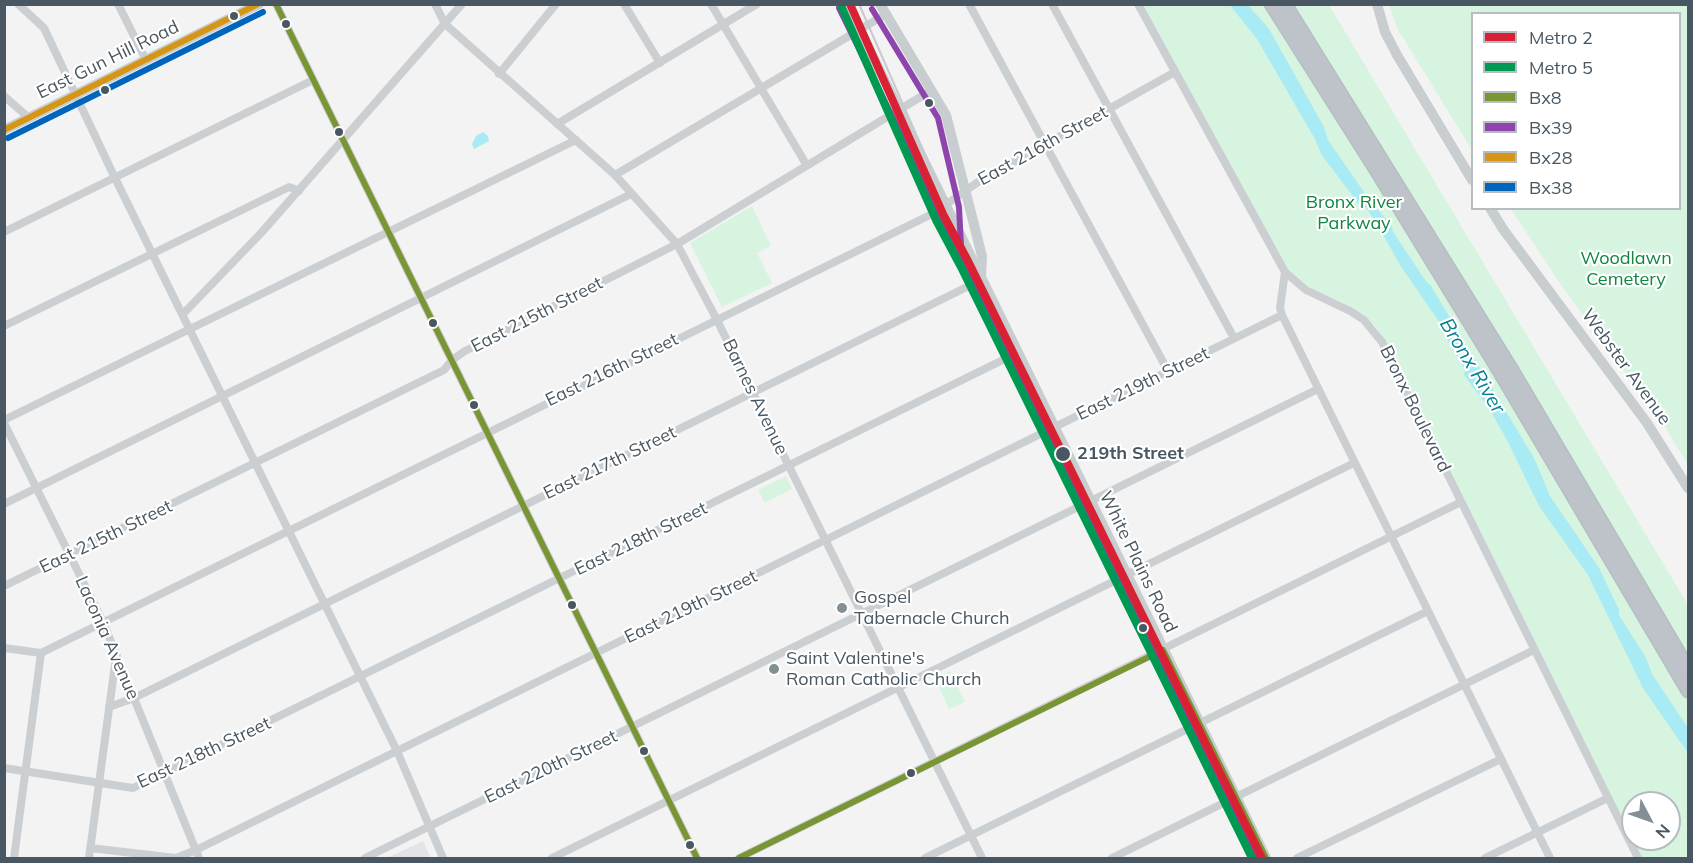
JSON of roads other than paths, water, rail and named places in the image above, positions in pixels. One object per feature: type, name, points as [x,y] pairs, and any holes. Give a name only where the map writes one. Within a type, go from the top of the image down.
[{"type":"highway","points":[[1271,4],[1468,319],[1689,690]]},
{"type":"highway","points":[[1285,4],[1478,313],[1689,668]]},
{"type":"main road","name":"East Gun Hill Road","points":[[4,130],[259,4]]},
{"type":"main road","name":"White Plains Road","points":[[847,4],[1266,858]]},
{"type":"main road","points":[[1377,4],[1385,32],[1397,55],[1471,177]]},
{"type":"main road","name":"White Plains Road","points":[[883,9],[946,115],[982,256],[981,280]]},
{"type":"main road","name":"White Plains Road","points":[[968,206],[971,260]]},
{"type":"main road","name":"Webster Avenue","points":[[1491,210],[1647,423],[1689,488]]},
{"type":"street","points":[[18,4],[44,28],[115,178],[397,751],[443,858]]},
{"type":"street","points":[[118,4],[146,60]]},
{"type":"street","points":[[276,4],[697,858]]},
{"type":"street","name":"Barnes Avenue","points":[[435,4],[445,24],[615,175],[677,244],[717,320],[982,858]]},
{"type":"street","points":[[183,314],[262,232],[344,141],[462,4]]},
{"type":"street","points":[[500,74],[556,4]]},
{"type":"street","points":[[624,4],[660,63]]},
{"type":"street","points":[[711,4],[806,164]]},
{"type":"street","points":[[557,124],[756,4]]},
{"type":"street","points":[[969,4],[1168,371]]},
{"type":"street","points":[[1052,4],[1234,338]]},
{"type":"street","name":"Bronx Boulevard","points":[[1138,4],[1285,272],[1306,290],[1364,320],[1386,347],[1638,858]]},
{"type":"street","points":[[615,175],[860,30],[883,9]]},
{"type":"street","name":"East 216th Street","points":[[41,652],[945,206],[978,182],[1175,72]]},
{"type":"street","points":[[4,232],[314,80]]},
{"type":"street","name":"East 215th Street","points":[[4,586],[444,370],[452,360],[465,351],[677,244],[932,90]]},
{"type":"street","points":[[4,96],[28,118]]},
{"type":"street","points":[[4,422],[576,140]]},
{"type":"street","points":[[4,326],[289,187],[299,191]]},
{"type":"street","points":[[4,504],[632,194]]},
{"type":"street","points":[[1285,272],[1280,308],[1282,315],[1550,858]]},
{"type":"street","name":"East 217th Street","points":[[109,708],[134,698],[981,280]]},
{"type":"street","name":"East 219th Street","points":[[90,848],[176,858],[198,854],[397,751],[1282,315]]},
{"type":"street","name":"East 218th Street","points":[[4,768],[133,788],[1017,353]]},
{"type":"street","name":"East 220th Street","points":[[365,858],[1318,389]]},
{"type":"street","name":"Laconia Avenue","points":[[4,422],[103,622],[198,854]]},
{"type":"street","points":[[552,858],[1354,463]]},
{"type":"street","points":[[739,858],[1461,502]]},
{"type":"street","points":[[925,858],[1428,611]]},
{"type":"street","points":[[4,648],[41,652],[14,858]]},
{"type":"street","points":[[1112,858],[1534,650]]},
{"type":"street","points":[[89,858],[116,655]]},
{"type":"street","points":[[1297,858],[1500,759]]},
{"type":"street","points":[[1485,858],[1608,798]]},
{"type":"water","name":"Bronx River","points":[[1230,5],[1248,5],[1269,29],[1324,127],[1328,140],[1366,195],[1391,225],[1393,232],[1431,286],[1535,460],[1550,496],[1599,568],[1619,610],[1619,615],[1646,658],[1652,674],[1688,728],[1688,753],[1643,688],[1588,575],[1539,506],[1490,410],[1464,375],[1465,370],[1442,326],[1400,265],[1367,209],[1359,204],[1321,154],[1315,139],[1257,39]]},
{"type":"water","points":[[483,132],[488,136],[489,141],[474,149],[472,144],[476,136]]},
{"type":"railway","points":[[859,4],[969,255],[1267,858]]},
{"type":"metro line","name":"2","points":[[850,4],[944,216],[1262,858]]},
{"type":"metro line","name":"5","points":[[842,8],[936,220],[1252,858]]},
{"type":"place","name":"219th Street","points":[[1063,454]]},
{"type":"place","name":"Gospel Tabernacle Church","points":[[842,608]]},
{"type":"place","name":"Saint Valentine's Roman Catholic Church","points":[[774,669]]},
{"type":"park label","name":"Bronx River Parkway","points":[[1354,213]]},
{"type":"park label","name":"Woodlawn Cemetery","points":[[1626,269]]}]
